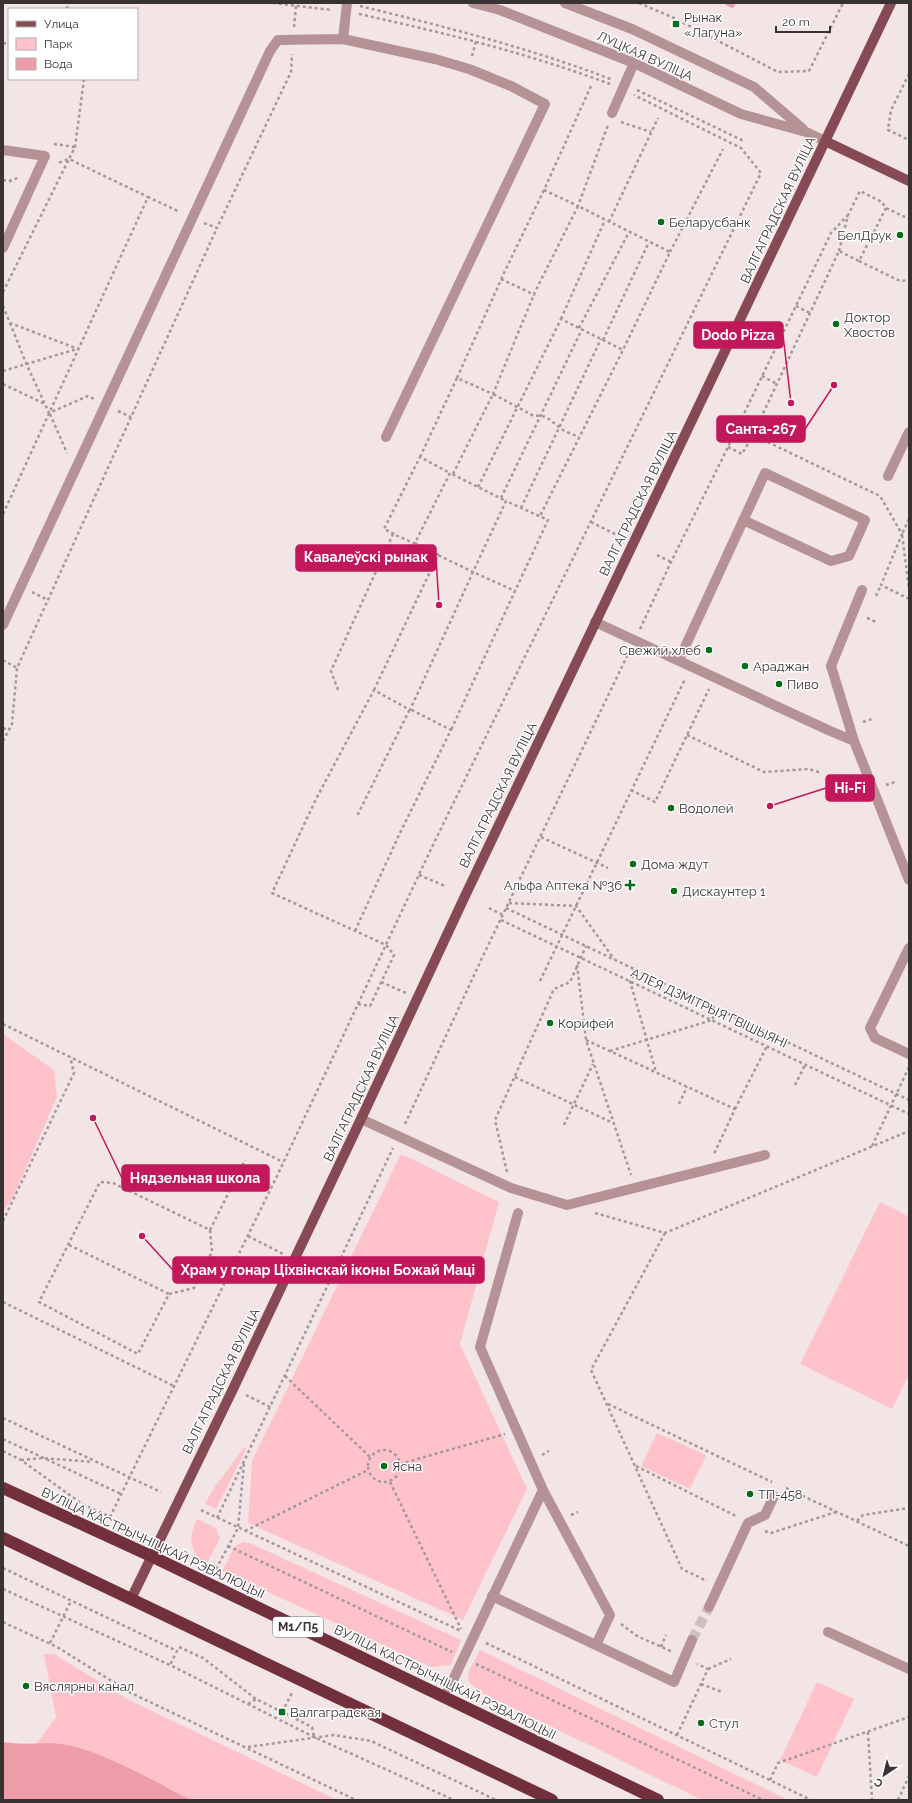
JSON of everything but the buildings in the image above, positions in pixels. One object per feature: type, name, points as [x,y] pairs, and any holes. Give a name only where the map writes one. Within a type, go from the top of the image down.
[{"type":"highway","name":"ВУЛІЦА КАСТРЫЧНІЦКАЙ РЭВАЛЮЦЫІ","points":[[3,1488],[151,1556],[658,1800]]},
{"type":"highway","points":[[3,1538],[552,1800]]},
{"type":"main road","name":"ВАЛГАГРАДСКАЯ ВУЛІЦА","points":[[131,1599],[233,1389],[595,622],[890,3]]},
{"type":"main road","name":"ЛУЦКАЯ ВУЛІЦА","points":[[825,141],[909,181]]},
{"type":"street","name":"ЛУЦКАЯ ВУЛІЦА","points":[[473,3],[500,10],[634,63],[741,114],[806,132],[825,141]]},
{"type":"street","name":"ЛУЦКАЯ ВУЛІЦА","points":[[565,3],[632,29],[754,87],[806,132]]},
{"type":"street","points":[[343,39],[350,6]]},
{"type":"street","points":[[3,625],[75,472],[191,217],[270,51],[278,40],[343,39],[435,59],[469,69],[511,86],[545,104],[386,437]]},
{"type":"street","points":[[611,116],[634,63]]},
{"type":"street","points":[[3,150],[45,156],[3,248]]},
{"type":"street","points":[[888,476],[909,432]]},
{"type":"street","points":[[679,660],[743,520],[765,473],[865,520],[849,556],[831,561],[743,520]]},
{"type":"street","points":[[862,590],[831,666],[854,741],[909,880]]},
{"type":"street","points":[[595,622],[854,741]]},
{"type":"street","points":[[909,948],[870,1028],[875,1038],[909,1054]]},
{"type":"street","points":[[361,1119],[511,1188],[567,1205],[765,1155]]},
{"type":"street","points":[[518,1213],[480,1347],[543,1490],[610,1615],[596,1645]]},
{"type":"street","points":[[445,1697],[472,1637],[543,1490]]},
{"type":"street","points":[[709,1607],[748,1523],[765,1515],[774,1496]]},
{"type":"street","points":[[492,1596],[674,1682],[692,1640]]},
{"type":"street","points":[[828,1632],[909,1669]]},
{"type":"path","points":[[273,3],[296,6],[350,6],[461,31],[564,61],[744,141]]},
{"type":"path","points":[[639,3],[674,18],[778,72],[809,71],[843,3]]},
{"type":"path","points":[[3,741],[12,724],[17,668],[217,228],[291,72],[296,6]]},
{"type":"path","points":[[3,1451],[21,1460],[82,1504],[110,1517],[128,1477],[283,1162],[419,875],[761,173],[741,148],[624,87],[563,66],[350,6]]},
{"type":"path","points":[[909,74],[891,110],[888,130],[909,140]]},
{"type":"path","points":[[84,80],[75,147],[69,159],[217,228]]},
{"type":"path","points":[[515,591],[384,529],[420,457],[592,86]]},
{"type":"path","points":[[416,544],[493,394],[535,294],[578,206],[611,116],[651,132]]},
{"type":"path","points":[[609,222],[658,118]]},
{"type":"path","points":[[540,516],[670,252],[723,149]]},
{"type":"path","points":[[544,190],[670,252]]},
{"type":"path","points":[[753,435],[839,252],[848,215],[860,191],[882,202],[886,208],[909,219]]},
{"type":"path","points":[[3,514],[148,197]]},
{"type":"path","points":[[859,261],[886,208]]},
{"type":"path","points":[[217,1518],[506,908],[635,640],[670,562],[831,233],[848,215]]},
{"type":"path","points":[[478,486],[561,319],[605,220]]},
{"type":"path","points":[[501,498],[629,232]]},
{"type":"path","points":[[521,508],[650,242]]},
{"type":"path","points":[[839,252],[900,281],[909,280]]},
{"type":"path","points":[[502,279],[535,294]]},
{"type":"path","points":[[3,306],[26,363],[75,472]]},
{"type":"path","points":[[796,306],[810,313]]},
{"type":"path","points":[[561,319],[623,350]]},
{"type":"path","points":[[10,323],[78,349]]},
{"type":"path","points":[[3,371],[26,363],[78,349]]},
{"type":"path","points":[[762,376],[777,384]]},
{"type":"path","points":[[457,378],[493,394],[534,416],[541,415],[555,422],[559,427],[579,437]]},
{"type":"path","points":[[3,384],[45,404]]},
{"type":"path","points":[[49,413],[88,396],[131,417]]},
{"type":"path","points":[[355,931],[399,835],[451,730],[548,520],[451,474],[420,457]]},
{"type":"path","points":[[357,816],[410,710],[507,501]]},
{"type":"path","points":[[909,519],[902,534],[909,590]]},
{"type":"path","points":[[590,522],[617,535]]},
{"type":"path","points":[[338,690],[331,671],[393,534],[396,535]]},
{"type":"path","points":[[657,555],[670,562]]},
{"type":"path","points":[[358,1004],[370,1006],[394,955],[386,945],[272,893],[316,798],[374,690],[439,556]]},
{"type":"path","points":[[875,598],[881,585]]},
{"type":"path","points":[[864,625],[870,611]]},
{"type":"path","points":[[867,618],[876,622]]},
{"type":"path","points":[[3,660],[17,668]]},
{"type":"path","points":[[540,981],[691,666]]},
{"type":"path","points":[[631,790],[655,802],[715,677]]},
{"type":"path","points":[[374,690],[451,730]]},
{"type":"path","points":[[859,715],[864,729]]},
{"type":"path","points":[[862,722],[872,719]]},
{"type":"path","points":[[3,728],[8,730]]},
{"type":"path","points":[[687,735],[764,772],[809,769],[822,773]]},
{"type":"path","points":[[882,779],[885,786],[895,782]]},
{"type":"path","points":[[541,837],[608,868]]},
{"type":"path","points":[[419,875],[444,886]]},
{"type":"path","points":[[509,903],[576,906]]},
{"type":"path","points":[[576,906],[615,960]]},
{"type":"path","points":[[488,908],[503,915]]},
{"type":"path","name":"АЛЕЯ ДЗМІТРЫЯ ГВІШЫЯНІ","points":[[506,908],[909,1100]]},
{"type":"path","name":"АЛЕЯ ДЗМІТРЫЯ ГВІШЫЯНІ","points":[[501,920],[909,1114]]},
{"type":"path","points":[[511,1188],[495,1120],[554,989],[570,982],[586,946]]},
{"type":"path","points":[[577,965],[586,1040],[636,1187]]},
{"type":"path","points":[[636,970],[630,981],[656,1073]]},
{"type":"path","points":[[381,982],[417,998]]},
{"type":"path","points":[[609,1051],[712,1020],[718,1008]]},
{"type":"path","points":[[3,1024],[283,1162]]},
{"type":"path","points":[[586,1040],[735,1109]]},
{"type":"path","points":[[707,1170],[735,1109],[767,1046]]},
{"type":"path","points":[[3,1221],[74,1073],[70,1057]]},
{"type":"path","points":[[564,1125],[594,1064]]},
{"type":"path","points":[[795,1085],[805,1065]]},
{"type":"path","points":[[871,1147],[909,1067]]},
{"type":"path","points":[[514,1077],[614,1123]]},
{"type":"path","points":[[679,1104],[687,1087]]},
{"type":"path","points":[[567,1205],[665,1233],[909,1131]]},
{"type":"path","points":[[69,1244],[168,1294],[194,1288],[212,1252],[210,1230],[245,1160]]},
{"type":"path","points":[[168,1294],[138,1354],[39,1302],[100,1182],[113,1183],[210,1230]]},
{"type":"path","points":[[665,1233],[591,1370],[608,1404],[682,1568],[718,1587]]},
{"type":"path","points":[[204,1267],[227,1278]]},
{"type":"path","points":[[3,1302],[174,1386]]},
{"type":"path","points":[[285,1376],[370,1457]]},
{"type":"path","points":[[233,1389],[270,1407]]},
{"type":"path","points":[[608,1404],[773,1482]]},
{"type":"path","points":[[3,1418],[161,1492]]},
{"type":"path","points":[[400,1464],[517,1431]]},
{"type":"path","points":[[3,1439],[121,1494]]},
{"type":"path","points":[[538,1448],[545,1462]]},
{"type":"path","points":[[386,1449],[392,1451],[397,1456],[400,1464],[398,1474],[390,1482],[376,1480],[371,1476],[368,1470],[370,1457],[374,1452],[386,1449]]},
{"type":"path","points":[[541,1455],[549,1452]]},
{"type":"path","points":[[21,1460],[44,1458],[95,1462]]},
{"type":"path","points":[[216,1569],[238,1528],[245,1460]]},
{"type":"path","points":[[636,1466],[748,1523],[771,1533],[837,1512]]},
{"type":"path","points":[[244,1531],[368,1470]]},
{"type":"path","points":[[390,1482],[462,1632]]},
{"type":"path","points":[[780,1485],[909,1546]]},
{"type":"path","points":[[856,1521],[863,1515],[909,1508]]},
{"type":"path","points":[[567,1509],[570,1516],[578,1512]]},
{"type":"path","points":[[201,1510],[462,1632],[811,1800]]},
{"type":"path","points":[[228,1546],[763,1800]]},
{"type":"path","points":[[3,1568],[177,1650],[170,1665]]},
{"type":"path","points":[[3,1589],[170,1665],[314,1737],[454,1800]]},
{"type":"path","points":[[50,1643],[71,1601]]},
{"type":"path","points":[[619,1618],[622,1624],[638,1636],[708,1669]]},
{"type":"path","points":[[3,1622],[50,1643],[130,1693],[247,1747],[356,1800]]},
{"type":"path","points":[[661,1647],[666,1635]]},
{"type":"path","points":[[179,1647],[203,1658],[256,1699],[312,1727],[314,1737]]},
{"type":"path","points":[[676,1735],[708,1669],[731,1659]]},
{"type":"path","points":[[282,1712],[299,1680]]},
{"type":"path","points":[[701,1684],[722,1692]]},
{"type":"path","points":[[248,1704],[256,1699]]},
{"type":"path","points":[[770,1780],[778,1763],[909,1717]]},
{"type":"path","points":[[868,1732],[872,1800]]},
{"type":"path","points":[[247,1747],[334,1735],[371,1741],[496,1800]]},
{"type":"path","points":[[898,1800],[909,1776]]},
{"type":"green space","points":[[3,1034],[54,1070],[57,1097],[13,1198],[3,1212]]},
{"type":"green space","points":[[401,1154],[499,1202],[460,1344],[527,1489],[463,1620],[248,1523],[252,1461]]},
{"type":"green space","points":[[880,1202],[909,1217],[909,1375],[892,1409],[800,1364]]},
{"type":"green space","points":[[657,1433],[706,1455],[690,1489],[641,1466]]},
{"type":"green space","points":[[244,1447],[246,1449],[216,1509],[205,1504],[212,1491]]},
{"type":"green space","points":[[197,1519],[216,1528],[220,1538],[206,1565],[200,1560],[193,1550],[191,1538]]},
{"type":"green space","points":[[243,1542],[252,1544],[461,1640],[451,1665],[431,1667],[222,1571],[235,1546]]},
{"type":"green space","points":[[480,1650],[788,1800],[702,1800],[480,1692],[469,1682],[468,1673]]},
{"type":"green space","points":[[44,1654],[54,1654],[129,1700],[337,1800],[191,1800],[116,1762],[36,1744],[56,1717]]},
{"type":"green space","points":[[817,1682],[854,1699],[817,1777],[780,1760]]},
{"type":"water","points":[[3,1742],[19,1744],[51,1743],[83,1749],[130,1769],[191,1800],[3,1800]]},
{"type":"waterway","points":[[728,3],[732,5]]},
{"type":"tunnel","points":[[692,1640],[709,1607]]},
{"type":"place","name":"Рынак «Лагуна»","points":[[676,24]]},
{"type":"place","name":"Беларусбанк","points":[[661,222]]},
{"type":"place","name":"БелДрук","points":[[900,235]]},
{"type":"place","name":"Доктор Хвостов","points":[[836,324]]},
{"type":"place","name":"Санта-267","points":[[834,385]]},
{"type":"place","name":"Dodo Pizza","points":[[791,403]]},
{"type":"place","name":"Кавалеўскі рынак","points":[[439,605]]},
{"type":"place","name":"Свежий хлеб","points":[[709,650]]},
{"type":"place","name":"Араджан","points":[[745,666]]},
{"type":"place","name":"Пиво","points":[[779,684]]},
{"type":"place","name":"Hi-Fi","points":[[770,806]]},
{"type":"place","name":"Водолей","points":[[671,808]]},
{"type":"place","name":"Дома ждут","points":[[633,864]]},
{"type":"place","name":"Альфа Аптека №36","points":[[630,885]]},
{"type":"place","name":"Дискаунтер 1","points":[[674,891]]},
{"type":"place","name":"Корифей","points":[[550,1023]]},
{"type":"place","name":"Нядзельная школа","points":[[93,1118]]},
{"type":"place","name":"Храм у гонар Ціхвінскай іконы Божай Маці","points":[[142,1236]]},
{"type":"place","name":"Ясна","points":[[384,1466]]},
{"type":"place","name":"ТП-458","points":[[750,1494]]},
{"type":"place","name":"Вяслярны канал","points":[[26,1686]]},
{"type":"place","name":"Валгаградская","points":[[282,1712]]},
{"type":"place","name":"Стул","points":[[701,1723]]}]
